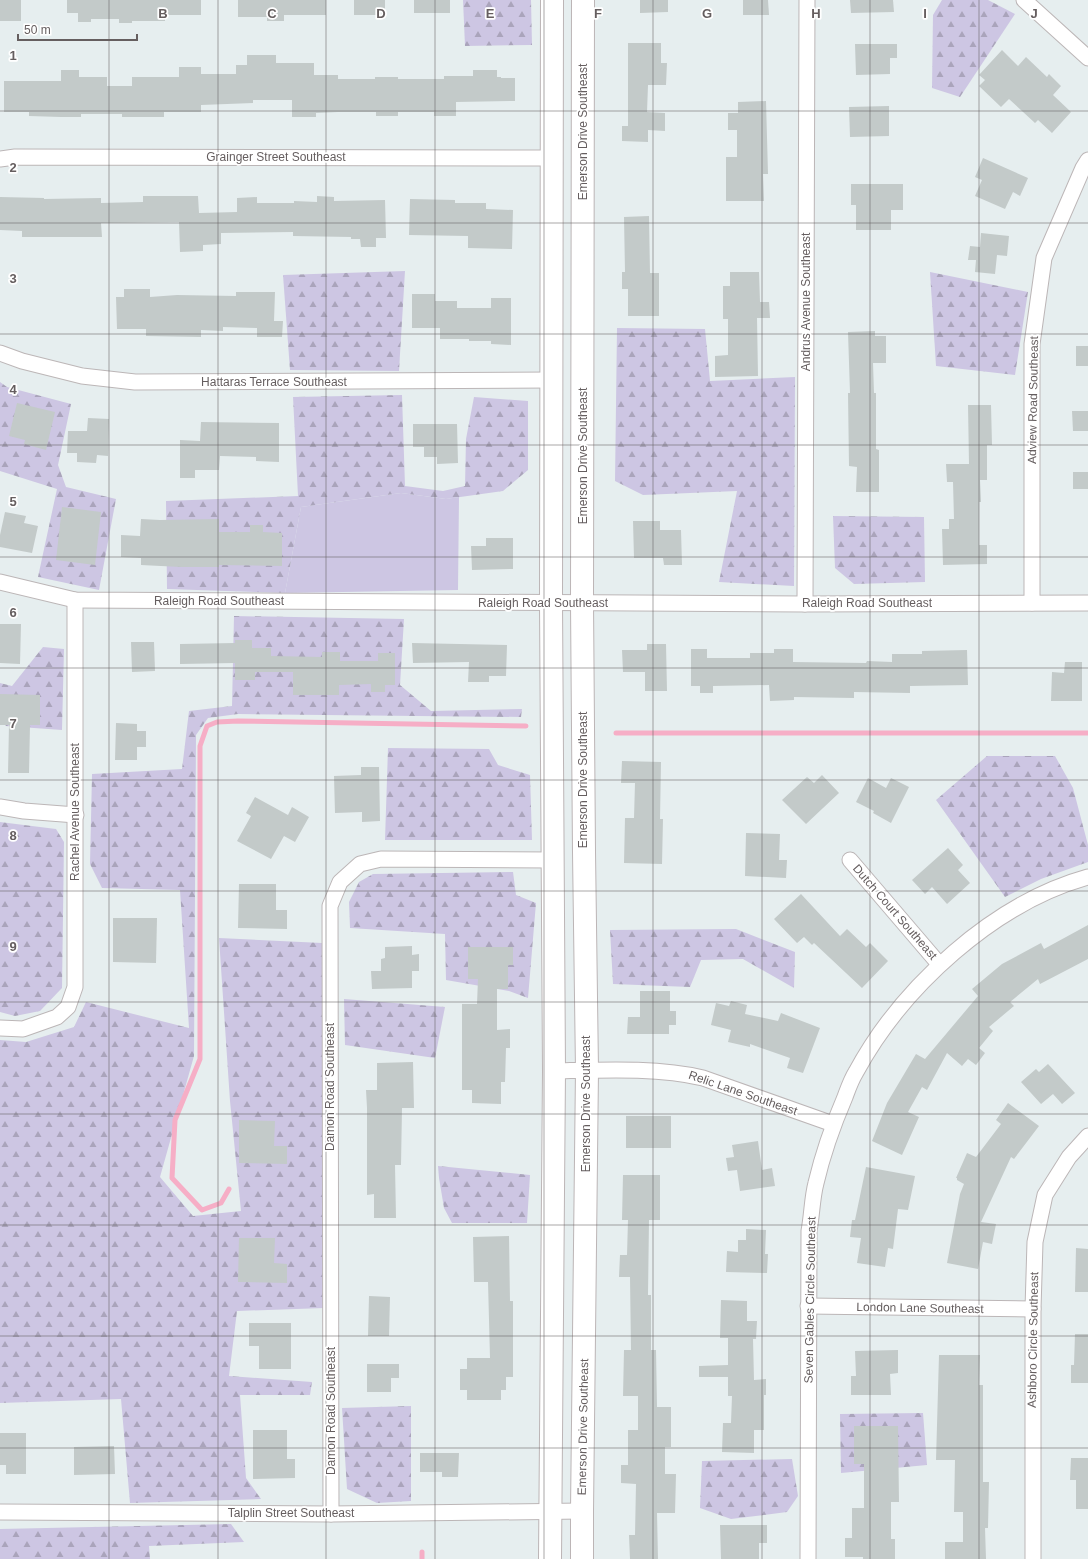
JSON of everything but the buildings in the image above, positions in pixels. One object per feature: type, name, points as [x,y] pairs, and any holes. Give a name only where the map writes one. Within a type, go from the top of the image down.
[{"type":"street","points":[[550,1559],[554,1071],[551,603],[552,0]]},
{"type":"street","name":"Emerson Drive Southeast","points":[[582,1559],[587,1070],[582,603],[583,0]]},
{"type":"street","name":"Andrus Avenue Southeast","points":[[805,604],[807,0]]},
{"type":"street","points":[[1024,0],[1088,58]]},
{"type":"street","name":"Grainger Street Southeast","points":[[0,159],[15,157],[552,158]]},
{"type":"street","name":"Adview Road Southeast","points":[[1032,603],[1032,344],[1044,258],[1082,168],[1088,160]]},
{"type":"street","name":"Hattaras Terrace Southeast","points":[[0,353],[22,361],[82,376],[135,382],[552,380]]},
{"type":"street","name":"Raleigh Road Southeast","points":[[0,582],[75,600],[805,604],[1088,603]]},
{"type":"street","name":"Rachel Avenue Southeast","points":[[0,1028],[23,1029],[57,1018],[68,1007],[75,986],[75,600]]},
{"type":"street","points":[[0,807],[24,812],[76,815]]},
{"type":"street","name":"Damon Road Southeast","points":[[331,1514],[330,906],[340,882],[360,864],[381,859],[552,860]]},
{"type":"street","name":"Dutch Court Southeast","points":[[850,860],[939,964]]},
{"type":"street","name":"Seven Gables Circle Southeast","points":[[808,1559],[808,1306],[810,1231],[816,1184],[833,1124],[855,1073],[881,1030],[939,964],[983,928],[1029,900],[1069,882],[1088,877]]},
{"type":"street","name":"Relic Lane Southeast","points":[[554,1071],[587,1070],[682,1073],[703,1078],[833,1124]]},
{"type":"street","name":"Ashboro Circle Southeast","points":[[1033,1559],[1032,1309],[1035,1242],[1045,1195],[1069,1157],[1088,1136]]},
{"type":"street","name":"London Lane Southeast","points":[[808,1306],[1032,1309]]},
{"type":"street","name":"Talplin Street Southeast","points":[[0,1512],[331,1514],[582,1511]]},
{"type":"green space","points":[[463,0],[531,0],[532,45],[465,46]]},
{"type":"green space","points":[[942,0],[988,0],[1015,14],[960,97],[932,88],[933,15]]},
{"type":"green space","points":[[405,271],[399,371],[290,370],[283,275]]},
{"type":"green space","points":[[930,272],[1028,292],[1015,375],[936,366]]},
{"type":"green space","points":[[617,328],[705,329],[710,381],[795,377],[794,586],[719,582],[737,491],[643,495],[615,481]]},
{"type":"green space","points":[[0,382],[7,387],[71,404],[58,465],[66,487],[116,499],[99,590],[38,577],[57,489],[0,471]]},
{"type":"green space","points":[[402,395],[405,486],[443,491],[465,486],[466,439],[474,397],[528,401],[528,470],[503,491],[446,499],[401,493],[301,507],[285,593],[167,589],[166,501],[298,496],[293,397]]},
{"type":"green space","points":[[401,493],[446,499],[459,497],[458,590],[285,593],[301,507]]},
{"type":"green space","points":[[833,516],[924,517],[925,582],[854,584],[835,568]]},
{"type":"green space","points":[[234,616],[404,619],[400,685],[431,711],[522,709],[521,717],[238,714],[208,718],[196,735],[194,1056],[160,1177],[193,1216],[241,1211],[230,1101],[219,938],[322,943],[324,1308],[237,1311],[229,1376],[312,1382],[310,1395],[240,1395],[246,1478],[261,1499],[130,1503],[121,1399],[0,1403],[0,1040],[26,1042],[74,1027],[86,1002],[189,1028],[180,890],[102,888],[90,864],[92,774],[182,769],[189,711],[232,706]]},
{"type":"green space","points":[[43,647],[64,649],[62,730],[6,726],[0,717],[0,683],[12,686]]},
{"type":"green space","points":[[388,748],[489,749],[498,765],[530,775],[532,840],[385,840]]},
{"type":"green space","points":[[987,756],[1055,756],[1073,788],[1088,845],[1088,862],[1041,879],[1005,897],[936,800]]},
{"type":"green space","points":[[0,822],[56,829],[64,842],[62,988],[40,1011],[15,1016],[0,1012]]},
{"type":"green space","points":[[513,872],[516,895],[536,903],[528,998],[509,991],[446,980],[445,934],[350,928],[349,902],[359,882],[373,874]]},
{"type":"green space","points":[[736,929],[795,952],[794,988],[743,959],[701,960],[690,987],[613,984],[610,930]]},
{"type":"green space","points":[[344,999],[445,1007],[435,1058],[345,1045]]},
{"type":"green space","points":[[438,1166],[530,1175],[527,1223],[452,1223],[444,1208]]},
{"type":"green space","points":[[411,1406],[411,1501],[377,1503],[347,1489],[342,1408]]},
{"type":"green space","points":[[923,1413],[927,1465],[841,1473],[840,1414]]},
{"type":"green space","points":[[792,1459],[798,1496],[787,1512],[731,1519],[700,1508],[702,1461]]},
{"type":"green space","points":[[231,1524],[244,1542],[149,1546],[150,1559],[0,1559],[0,1529]]},
{"type":"waterway","points":[[229,1189],[221,1203],[202,1210],[172,1178],[175,1120],[200,1059],[200,746],[207,726],[217,722],[238,721],[526,726]]},
{"type":"waterway","points":[[616,733],[1088,733]]},
{"type":"waterway","points":[[422,1552],[422,1559]]}]
